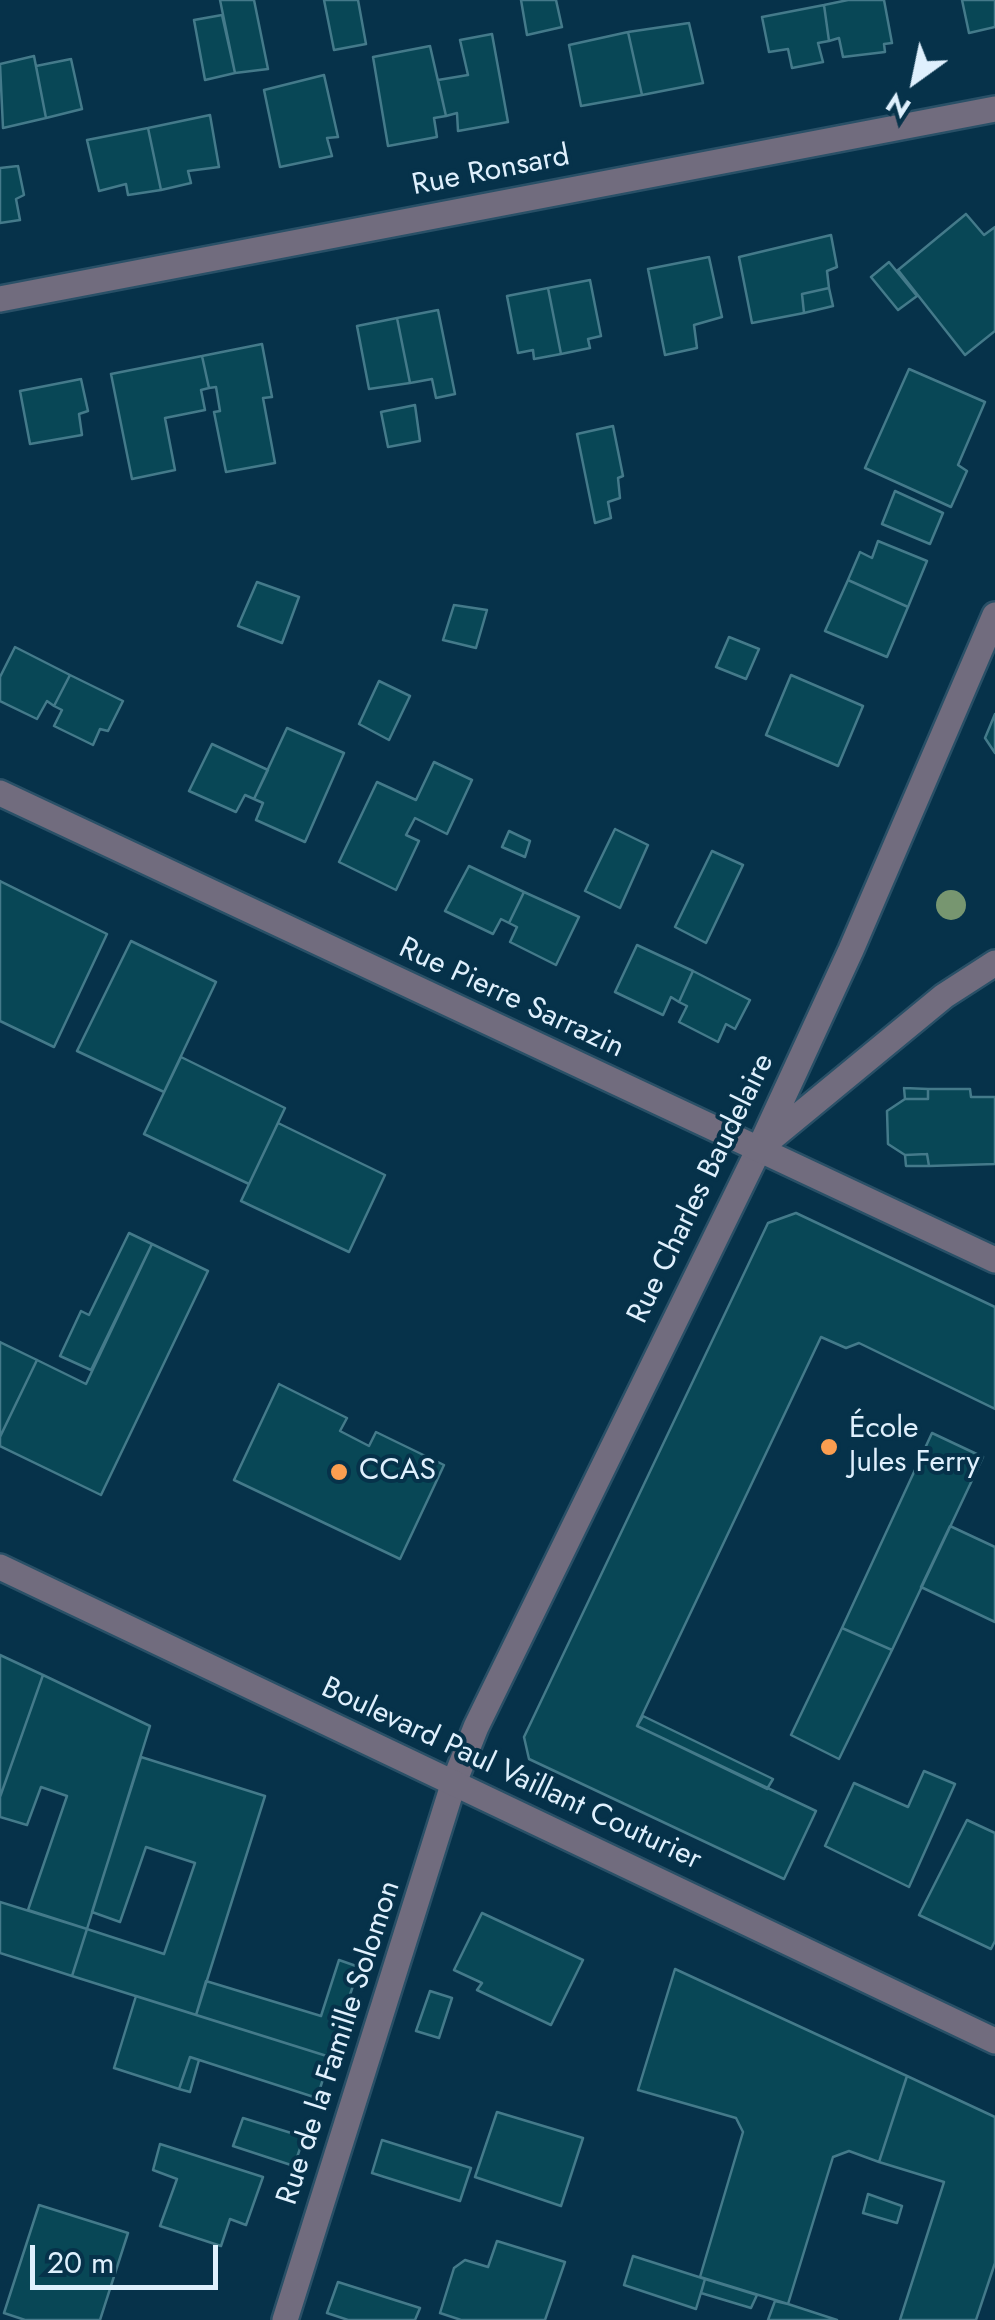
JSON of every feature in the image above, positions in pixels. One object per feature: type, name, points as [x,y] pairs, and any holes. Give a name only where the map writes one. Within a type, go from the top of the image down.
[{"type":"street","name":"Rue Ronsard","points":[[0,299],[995,109]]},
{"type":"street","name":"Rue Charles Baudelaire","points":[[454,1785],[476,1727],[760,1147],[851,950],[995,615]]},
{"type":"street","name":"Rue Pierre Sarrazin","points":[[0,793],[995,1260]]},
{"type":"street","points":[[760,1147],[944,996],[995,963]]},
{"type":"street","name":"Boulevard Paul Vaillant Couturier","points":[[0,1567],[995,2041]]},
{"type":"street","name":"Rue de la Famille Solomon","points":[[285,2320],[454,1785]]},
{"type":"building","points":[[220,0],[254,0],[268,69],[235,73]]},
{"type":"building","points":[[324,0],[358,0],[366,44],[334,50]]},
{"type":"building","points":[[521,0],[556,0],[562,27],[527,35]]},
{"type":"building","points":[[884,0],[892,43],[884,44],[885,52],[843,57],[839,38],[829,41],[824,5]]},
{"type":"building","points":[[962,0],[995,0],[995,27],[969,33]]},
{"type":"building","points":[[824,5],[829,41],[818,43],[823,62],[792,68],[788,49],[769,52],[762,17]]},
{"type":"building","points":[[222,15],[235,73],[205,80],[194,20]]},
{"type":"building","points":[[689,23],[703,83],[642,95],[628,32]]},
{"type":"building","points":[[628,32],[642,95],[581,106],[569,45]]},
{"type":"building","points":[[492,34],[508,122],[458,131],[457,113],[446,116],[438,80],[468,75],[460,40]]},
{"type":"building","points":[[430,46],[446,116],[434,118],[437,137],[388,146],[373,57]]},
{"type":"building","points":[[34,56],[46,118],[3,128],[0,64]]},
{"type":"building","points":[[71,59],[82,109],[46,118],[36,66]]},
{"type":"building","points":[[324,75],[338,137],[327,138],[332,156],[280,167],[264,90]]},
{"type":"building","points":[[210,115],[219,167],[188,171],[191,183],[161,190],[148,128]]},
{"type":"building","points":[[148,128],[161,190],[128,195],[126,184],[99,191],[87,140]]},
{"type":"building","points":[[18,166],[24,195],[16,199],[20,220],[0,223],[0,168]]},
{"type":"building","points":[[966,214],[984,235],[995,227],[995,331],[965,355],[898,270]]},
{"type":"building","points":[[831,235],[837,267],[827,271],[829,288],[802,294],[804,313],[752,323],[739,257]]},
{"type":"building","points":[[709,257],[722,317],[694,325],[697,348],[665,355],[648,269]]},
{"type":"building","points":[[889,262],[917,296],[898,310],[871,277]]},
{"type":"building","points":[[590,280],[601,336],[588,339],[590,348],[561,354],[548,288]]},
{"type":"building","points":[[548,288],[561,354],[534,359],[533,350],[518,353],[507,296]]},
{"type":"building","points":[[829,288],[833,306],[804,313],[802,294]]},
{"type":"building","points":[[438,310],[455,394],[436,398],[432,379],[410,383],[397,318]]},
{"type":"building","points":[[397,318],[410,383],[369,389],[357,326]]},
{"type":"building","points":[[262,344],[272,397],[263,398],[275,463],[226,472],[214,412],[220,411],[216,387],[209,388],[202,356]]},
{"type":"building","points":[[202,356],[209,388],[201,390],[205,410],[165,418],[175,470],[132,479],[111,374]]},
{"type":"building","points":[[909,369],[985,402],[958,465],[967,471],[951,507],[865,468]]},
{"type":"building","points":[[81,379],[88,411],[79,414],[82,435],[30,444],[20,391]]},
{"type":"building","points":[[415,405],[420,441],[388,447],[381,412]]},
{"type":"building","points":[[613,426],[623,476],[618,478],[620,498],[608,502],[611,518],[595,523],[577,434]]},
{"type":"building","points":[[895,491],[943,513],[930,544],[882,524]]},
{"type":"building","points":[[878,541],[927,561],[908,607],[848,580],[860,552],[872,558]]},
{"type":"building","points":[[848,580],[908,607],[887,657],[825,631]]},
{"type":"building","points":[[257,582],[299,597],[282,643],[238,626]]},
{"type":"building","points":[[454,605],[487,610],[476,648],[443,640]]},
{"type":"building","points":[[729,637],[759,649],[746,679],[716,667]]},
{"type":"building","points":[[15,647],[70,675],[54,706],[47,701],[37,719],[0,701],[0,677]]},
{"type":"building","points":[[70,675],[123,701],[108,731],[100,729],[93,745],[54,726],[62,710],[54,706]]},
{"type":"building","points":[[791,675],[863,706],[838,766],[766,735]]},
{"type":"building","points":[[379,681],[410,696],[389,740],[359,724]]},
{"type":"building","points":[[995,714],[995,753],[985,738]]},
{"type":"building","points":[[287,728],[344,753],[305,842],[256,820],[263,803],[254,799]]},
{"type":"building","points":[[212,744],[268,770],[254,799],[245,795],[236,812],[189,791]]},
{"type":"building","points":[[434,762],[472,780],[447,834],[415,818],[406,835],[419,841],[396,890],[339,862],[377,782],[416,800]]},
{"type":"building","points":[[615,829],[648,845],[620,908],[585,891]]},
{"type":"building","points":[[509,831],[530,841],[525,857],[502,847]]},
{"type":"building","points":[[712,851],[743,865],[706,943],[675,927]]},
{"type":"building","points":[[469,866],[524,892],[509,923],[501,919],[493,934],[445,911]]},
{"type":"building","points":[[0,881],[107,934],[54,1047],[0,1021]]},
{"type":"building","points":[[524,892],[579,917],[556,965],[510,942],[517,927],[509,923]]},
{"type":"building","points":[[131,941],[216,982],[164,1092],[77,1051]]},
{"type":"building","points":[[637,945],[693,971],[679,1002],[671,997],[663,1015],[615,992]]},
{"type":"building","points":[[693,971],[750,1000],[735,1029],[726,1024],[718,1042],[679,1022],[687,1006],[679,1002]]},
{"type":"building","points":[[181,1057],[285,1108],[249,1184],[144,1134]]},
{"type":"building","points":[[904,1088],[928,1089],[928,1099],[905,1099]]},
{"type":"building","points":[[928,1089],[970,1089],[971,1097],[995,1097],[995,1164],[929,1166],[927,1154],[905,1155],[888,1144],[887,1111],[905,1099],[928,1099]]},
{"type":"building","points":[[278,1123],[385,1175],[349,1252],[241,1201]]},
{"type":"building","points":[[927,1154],[929,1166],[906,1166],[905,1155]]},
{"type":"building","points":[[796,1213],[995,1307],[995,1409],[859,1343],[846,1348],[821,1337],[637,1726],[816,1811],[784,1879],[529,1759],[524,1737],[768,1223]]},
{"type":"building","points":[[129,1233],[152,1244],[91,1370],[60,1356],[81,1311],[89,1315]]},
{"type":"building","points":[[152,1244],[208,1271],[101,1495],[0,1446],[0,1437],[37,1360],[86,1384]]},
{"type":"building","points":[[0,1342],[37,1360],[0,1437]]},
{"type":"building","name":"CCAS","points":[[279,1384],[347,1418],[340,1431],[369,1446],[376,1432],[444,1465],[400,1559],[234,1480]]},
{"type":"building","points":[[932,1433],[983,1457],[892,1650],[842,1628]]},
{"type":"building","points":[[950,1526],[995,1547],[995,1622],[921,1587]]},
{"type":"building","points":[[842,1628],[892,1650],[839,1759],[791,1735]]},
{"type":"building","points":[[0,1655],[43,1675],[0,1797]]},
{"type":"building","points":[[43,1675],[150,1726],[87,1929],[28,1910],[67,1796],[41,1787],[27,1825],[0,1817],[0,1797]]},
{"type":"building","points":[[643,1716],[773,1779],[767,1789],[637,1726]]},
{"type":"building","points":[[141,1757],[265,1796],[196,2015],[72,1976],[87,1929],[164,1954],[195,1863],[146,1847],[120,1922],[92,1912]]},
{"type":"building","points":[[924,1771],[955,1784],[909,1887],[825,1846],[854,1783],[908,1807]]},
{"type":"building","points":[[967,1820],[995,1833],[995,1941],[991,1949],[919,1915]]},
{"type":"building","points":[[0,1902],[87,1929],[72,1976],[0,1953]]},
{"type":"building","points":[[482,1913],[583,1960],[551,2025],[477,1990],[482,1983],[454,1970]]},
{"type":"building","points":[[339,1960],[359,1967],[330,2057],[196,2015],[206,1981],[321,2016]]},
{"type":"building","points":[[675,1969],[907,2076],[879,2162],[849,2151],[833,2157],[788,2304],[700,2277],[743,2132],[736,2118],[638,2090]]},
{"type":"building","points":[[430,1991],[452,1998],[439,2038],[416,2031]]},
{"type":"building","points":[[136,1996],[330,2057],[317,2098],[190,2057],[179,2089],[114,2068]]},
{"type":"building","points":[[190,2057],[199,2060],[190,2092],[179,2089]]},
{"type":"building","points":[[907,2076],[995,2117],[995,2263],[976,2320],[900,2320],[944,2182],[879,2162]]},
{"type":"building","points":[[497,2112],[583,2138],[561,2206],[475,2177]]},
{"type":"building","points":[[243,2118],[304,2137],[294,2166],[233,2146]]},
{"type":"building","points":[[382,2140],[471,2168],[460,2201],[372,2173]]},
{"type":"building","points":[[160,2144],[263,2177],[246,2225],[230,2219],[221,2246],[160,2226],[177,2179],[153,2170]]},
{"type":"building","points":[[868,2194],[902,2206],[897,2223],[863,2213]]},
{"type":"building","points":[[39,2205],[128,2233],[100,2320],[25,2320],[4,2313]]},
{"type":"building","points":[[497,2241],[565,2262],[545,2320],[461,2320],[440,2313],[454,2268],[465,2260],[488,2267]]},
{"type":"building","points":[[633,2256],[705,2279],[696,2309],[624,2285]]},
{"type":"building","points":[[705,2279],[757,2295],[751,2308],[701,2293]]},
{"type":"building","points":[[338,2282],[420,2308],[415,2320],[348,2320],[327,2313]]},
{"type":"building","points":[[775,2301],[788,2304],[837,2320],[768,2320]]},
{"type":"place","name":"École Jules Ferry","points":[[829,1447]]},
{"type":"place","name":"CCAS","points":[[339,1472]]}]
